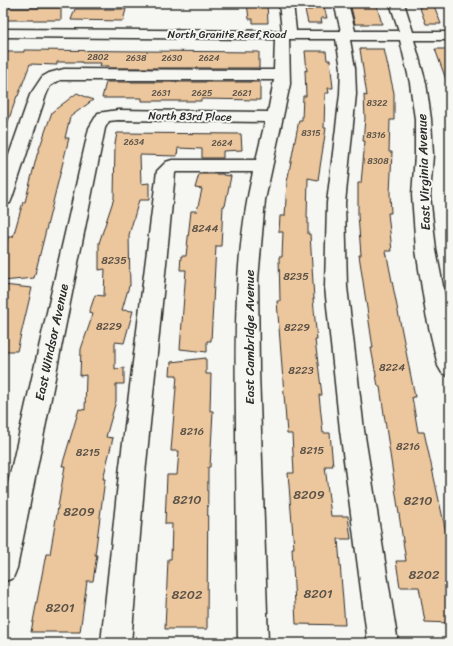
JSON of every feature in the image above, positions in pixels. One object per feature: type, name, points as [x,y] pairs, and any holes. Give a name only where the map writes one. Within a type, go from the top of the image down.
[{"type":"street","name":"East Cambridge Avenue","points":[[253,643],[247,371],[248,280],[256,200],[282,84],[286,35],[286,3]]},
{"type":"street","points":[[341,3],[348,68],[348,94],[336,203],[336,287],[352,430],[383,643]]},
{"type":"street","name":"East Virginia Avenue","points":[[397,3],[407,35],[408,46],[418,83],[423,119],[424,155],[421,195],[426,250],[436,314],[450,366]]},
{"type":"street","name":"North Granite Reef Road","points":[[3,33],[450,36]]},
{"type":"street","points":[[3,198],[38,95],[43,84],[49,78],[64,74],[282,75]]},
{"type":"street","name":"North 83rd Place","points":[[104,117],[118,115],[275,117]]},
{"type":"street","name":"East Windsor Avenue","points":[[3,568],[97,128],[104,117]]},
{"type":"street","points":[[116,643],[132,474],[166,171],[172,166],[264,166]]},
{"type":"building","points":[[247,3],[267,3],[268,23],[253,23],[253,19],[249,19]]},
{"type":"building","points":[[311,3],[323,3],[327,18],[321,18],[322,23],[308,23],[305,10],[312,10]]},
{"type":"building","points":[[350,3],[376,3],[382,24],[355,24]]},
{"type":"building","points":[[418,3],[433,3],[441,24],[426,24]]},
{"type":"building","points":[[6,8],[61,8],[61,20],[3,20],[3,14]]},
{"type":"building","points":[[75,9],[126,9],[123,21],[71,20]]},
{"type":"building","points":[[360,49],[384,49],[394,93],[394,120],[390,120],[389,152],[392,152],[390,193],[391,213],[388,213],[392,251],[386,251],[415,397],[412,397],[418,432],[424,432],[447,537],[450,558],[450,623],[425,622],[419,587],[400,587],[396,561],[406,561],[380,387],[378,386],[371,348],[373,348],[359,255],[361,255],[358,215],[358,183],[361,183],[365,141],[363,141],[365,119],[364,95],[367,96]]},
{"type":"building","points":[[435,49],[450,49],[450,85],[448,85]]},
{"type":"building","points":[[24,50],[259,52],[259,68],[109,68],[109,66],[100,66],[101,63],[82,62],[57,62],[57,65],[30,64],[5,130],[3,130],[3,57],[5,52],[24,52]]},
{"type":"building","points":[[305,51],[326,51],[327,60],[330,60],[333,88],[328,88],[329,93],[325,93],[324,128],[326,128],[318,180],[308,178],[307,218],[308,234],[310,234],[313,299],[317,340],[315,340],[322,395],[319,395],[323,433],[330,433],[333,466],[325,466],[331,516],[348,516],[351,539],[338,539],[345,625],[296,624],[292,548],[294,548],[288,473],[294,473],[292,434],[287,434],[277,301],[280,301],[279,257],[282,257],[283,232],[279,232],[280,216],[285,216],[287,182],[299,120],[302,120],[303,96],[306,96],[305,70],[307,71]]},
{"type":"building","points":[[106,82],[260,82],[260,100],[201,99],[201,101],[142,101],[142,98],[102,98]]},
{"type":"building","points":[[77,93],[93,100],[70,117],[65,138],[69,138],[34,278],[3,281],[3,256],[8,237],[13,237],[23,202],[25,202],[37,155],[52,112]]},
{"type":"building","points":[[117,133],[241,134],[242,150],[223,151],[223,158],[202,158],[202,149],[178,148],[177,156],[140,155],[141,184],[149,183],[149,200],[139,200],[129,235],[130,286],[122,310],[133,311],[124,343],[115,342],[115,369],[124,368],[124,384],[116,384],[116,401],[106,437],[113,438],[103,479],[105,479],[93,581],[87,581],[80,632],[31,632],[46,554],[50,554],[65,466],[62,466],[79,409],[85,410],[86,375],[80,376],[81,349],[93,314],[89,313],[95,295],[104,296],[105,269],[99,270],[99,243],[114,198],[115,144]]},
{"type":"building","points":[[199,174],[223,174],[231,176],[225,206],[223,206],[221,246],[216,246],[211,341],[207,341],[207,352],[180,349],[186,270],[180,270],[181,256],[186,256],[191,211],[197,211],[202,189],[195,188]]},
{"type":"building","points":[[3,285],[32,288],[17,351],[3,351]]},
{"type":"building","points":[[206,358],[206,374],[211,374],[210,411],[213,411],[210,467],[208,467],[207,629],[165,629],[168,559],[171,559],[172,524],[165,524],[167,475],[177,475],[179,451],[171,451],[177,375],[170,375],[171,362]]}]
